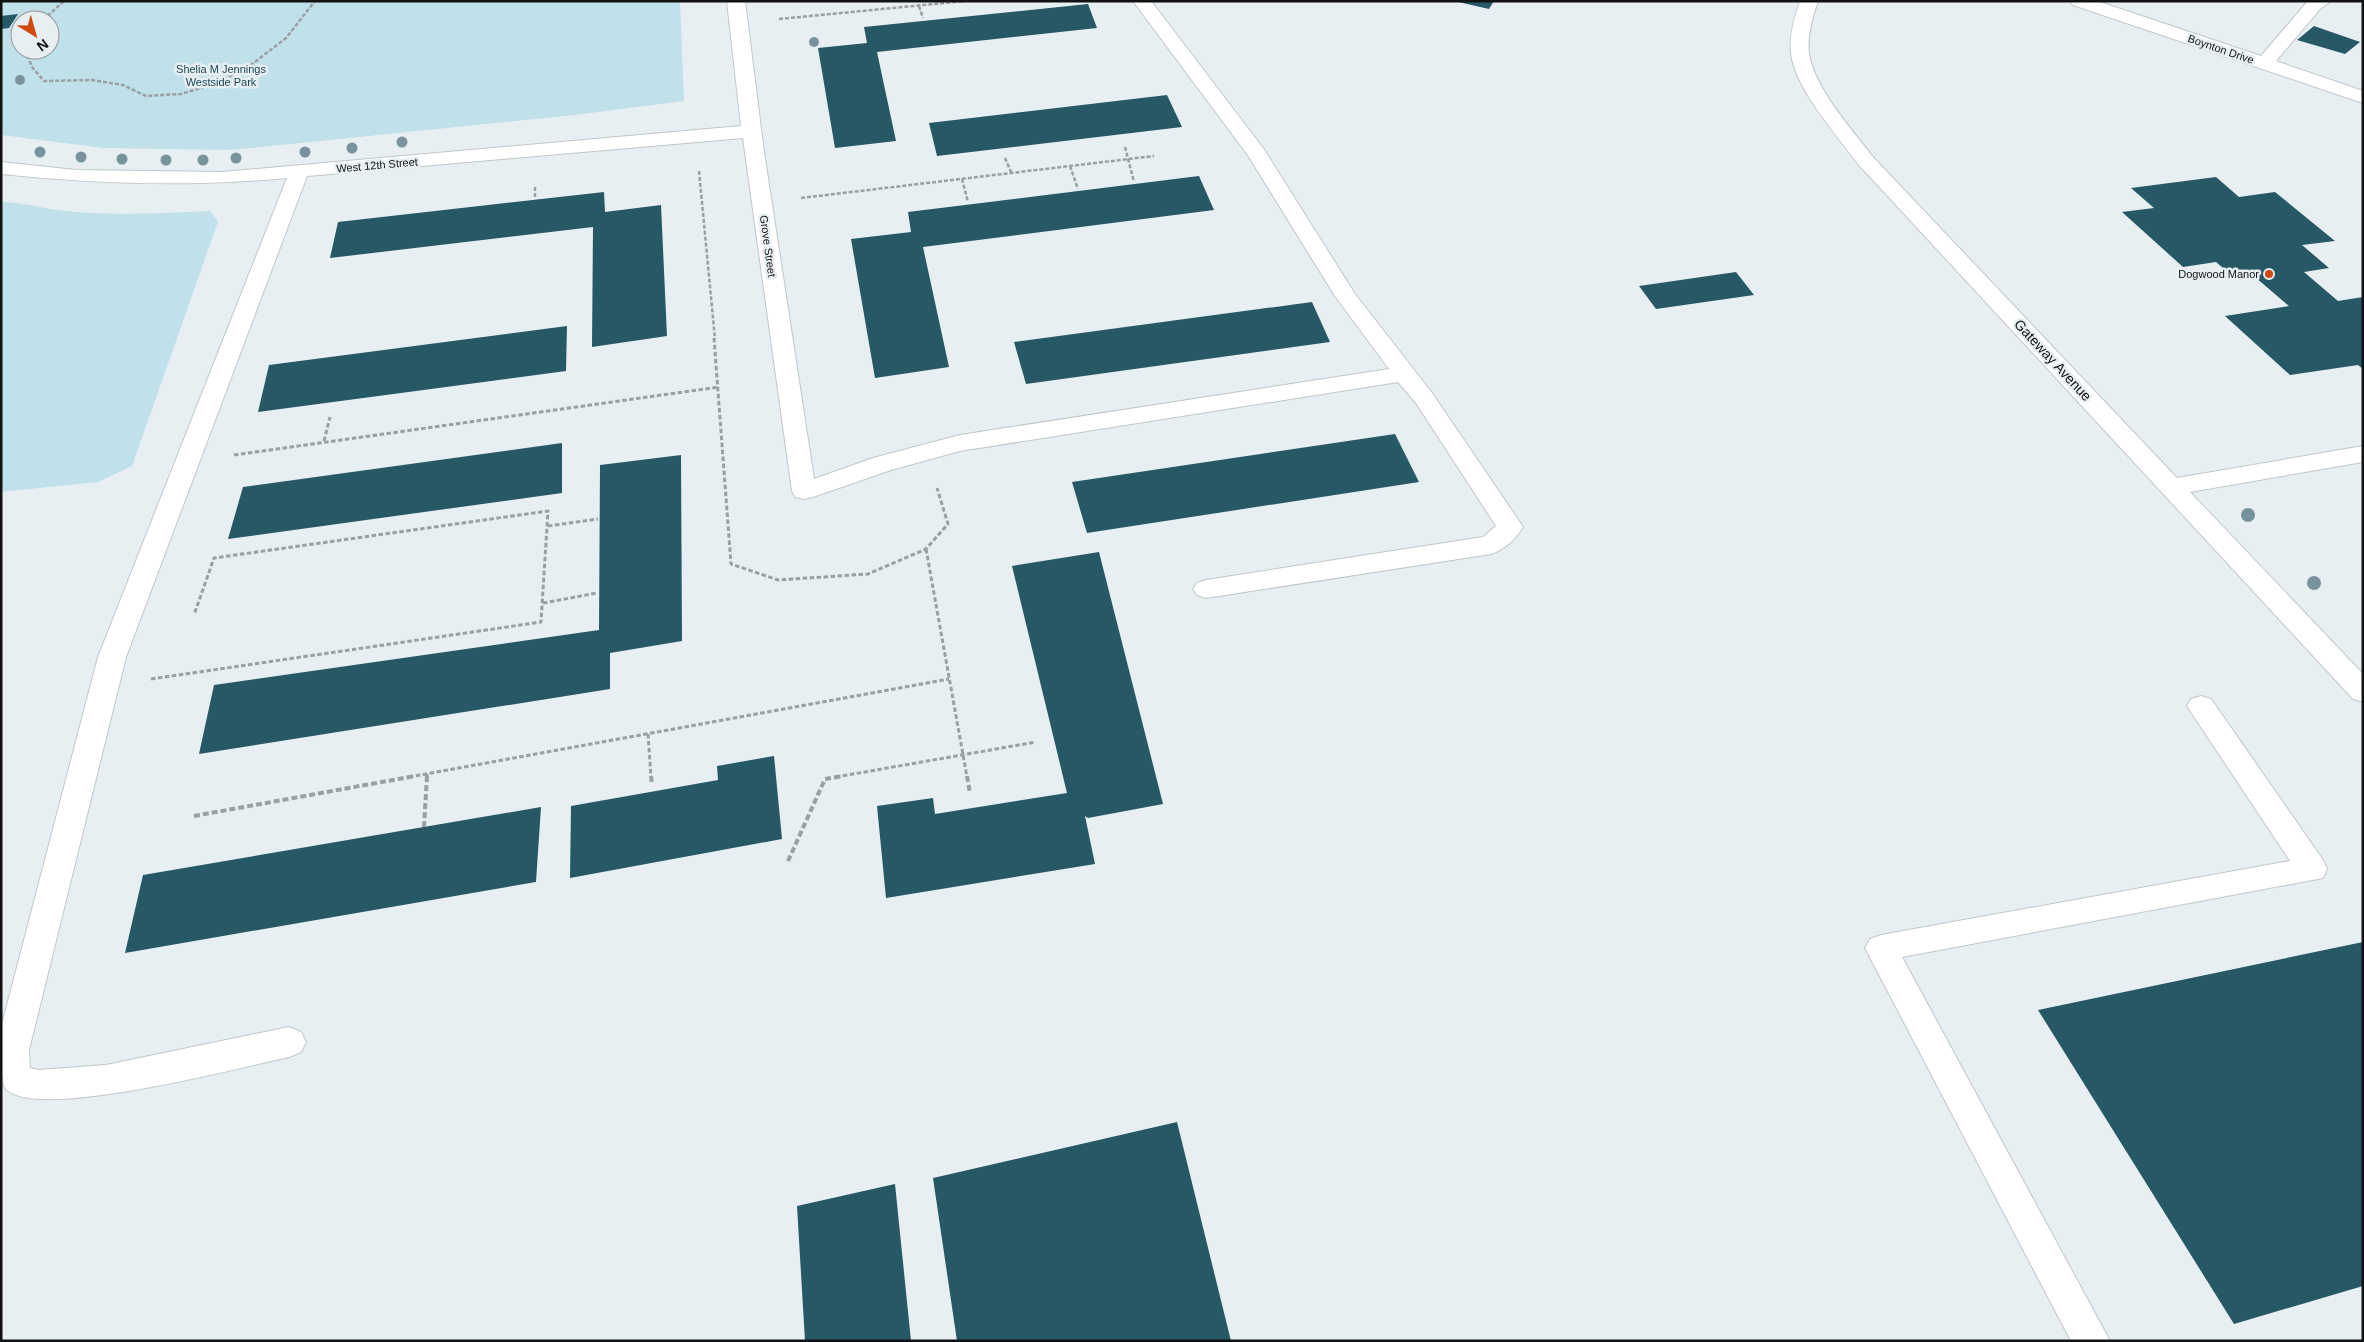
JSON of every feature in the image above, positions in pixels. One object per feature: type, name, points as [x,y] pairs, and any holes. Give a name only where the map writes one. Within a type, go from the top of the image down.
[{"type":"street","name":"Grove Street","points":[[736,1],[751,131],[804,491],[882,464],[960,443],[1404,374]]},
{"type":"street","points":[[1142,1],[1256,152],[1346,296],[1424,398],[1510,527],[1491,545],[1206,590]]},
{"type":"street","name":"Gateway Avenue","points":[[1809,1],[1802,18],[1801,60],[1821,100],[1865,160],[2363,692]]},
{"type":"street","name":"Boynton Drive","points":[[2079,1],[2363,97]]},
{"type":"street","points":[[2264,64],[2314,5],[2322,1]]},
{"type":"street","name":"West 12th Street","points":[[1,168],[86,177],[222,178],[751,131]]},
{"type":"street","points":[[289,1042],[87,1083],[38,1087],[22,1082],[13,1073],[12,1050],[104,686],[124,624],[299,172]]},
{"type":"street","points":[[2171,487],[2363,454]]},
{"type":"street","points":[[2091,1341],[1881,948],[2312,869],[2201,706]]},
{"type":"path","points":[[54,10],[64,1]]},
{"type":"path","points":[[29,60],[32,67],[44,80],[92,80],[123,85],[146,96],[181,94],[216,83],[251,65],[286,38],[315,1]]},
{"type":"path","points":[[777,11],[779,21],[965,1]]},
{"type":"path","points":[[919,6],[923,18]]},
{"type":"path","points":[[1125,147],[1134,182]]},
{"type":"path","points":[[799,198],[1154,156]]},
{"type":"path","points":[[1005,158],[1011,172]]},
{"type":"path","points":[[1070,166],[1078,189]]},
{"type":"path","points":[[962,179],[968,202]]},
{"type":"path","points":[[226,456],[719,387]]},
{"type":"path","points":[[324,441],[330,417]]},
{"type":"path","points":[[104,686],[541,622],[548,512],[214,558],[194,615]]},
{"type":"path","points":[[548,526],[598,519]]},
{"type":"path","points":[[926,549],[970,793]]},
{"type":"path","points":[[542,602],[597,593]]},
{"type":"path","points":[[194,816],[949,679]]},
{"type":"path","points":[[648,734],[652,785]]},
{"type":"path","points":[[788,861],[825,780],[1036,742]]},
{"type":"path","points":[[424,827],[427,774]]},
{"type":"green space","name":"Shelia M Jennings Westside Park","points":[[1,1],[680,1],[684,101],[575,115],[231,150],[103,148],[1,135]]},
{"type":"green space","points":[[1,202],[65,211],[102,213],[138,214],[210,211],[218,222],[132,466],[98,482],[1,492]]},
{"type":"building","points":[[1454,1],[1494,1],[1489,9]]},
{"type":"building","points":[[1088,4],[1097,28],[877,52],[896,141],[835,148],[818,48],[867,43],[864,27]]},
{"type":"building","points":[[10,15],[9,28],[1,29],[1,16]]},
{"type":"building","points":[[2314,26],[2360,42],[2345,54],[2297,40]]},
{"type":"building","points":[[1167,95],[1182,127],[937,156],[929,123]]},
{"type":"building","points":[[1199,176],[1214,210],[923,247],[949,367],[875,378],[851,239],[911,232],[908,212]]},
{"type":"building","name":"Dogwood Manor","points":[[2216,177],[2239,197],[2275,192],[2335,241],[2302,245],[2329,268],[2304,272],[2338,301],[2363,297],[2363,369],[2358,365],[2290,375],[2225,316],[2289,306],[2255,277],[2236,279],[2216,262],[2183,267],[2122,212],[2154,208],[2131,188]]},
{"type":"building","points":[[604,192],[605,212],[661,205],[667,336],[592,347],[593,227],[330,258],[338,222]]},
{"type":"building","points":[[1736,272],[1754,295],[1656,309],[1639,286]]},
{"type":"building","points":[[1312,302],[1330,342],[1026,384],[1014,342]]},
{"type":"building","points":[[567,326],[566,371],[258,412],[269,365]]},
{"type":"building","points":[[1395,434],[1419,482],[1087,533],[1072,482]]},
{"type":"building","points":[[562,443],[562,493],[228,539],[243,487]]},
{"type":"building","points":[[681,455],[682,641],[610,653],[610,689],[199,754],[214,685],[599,630],[600,465]]},
{"type":"building","points":[[1099,552],[1163,804],[1088,818],[1085,816],[1095,864],[886,898],[877,806],[933,798],[935,814],[1067,793],[1012,566]]},
{"type":"building","points":[[774,756],[782,839],[570,878],[571,806],[718,780],[717,766]]},
{"type":"building","points":[[541,807],[536,882],[125,953],[143,875]]},
{"type":"building","points":[[2363,942],[2363,1286],[2234,1324],[2038,1010]]},
{"type":"building","points":[[1177,1122],[1231,1341],[957,1341],[933,1178]]},
{"type":"building","points":[[895,1184],[911,1341],[805,1341],[797,1206]]},
{"type":"place","name":"Dogwood Manor","points":[[2269,274]]}]
